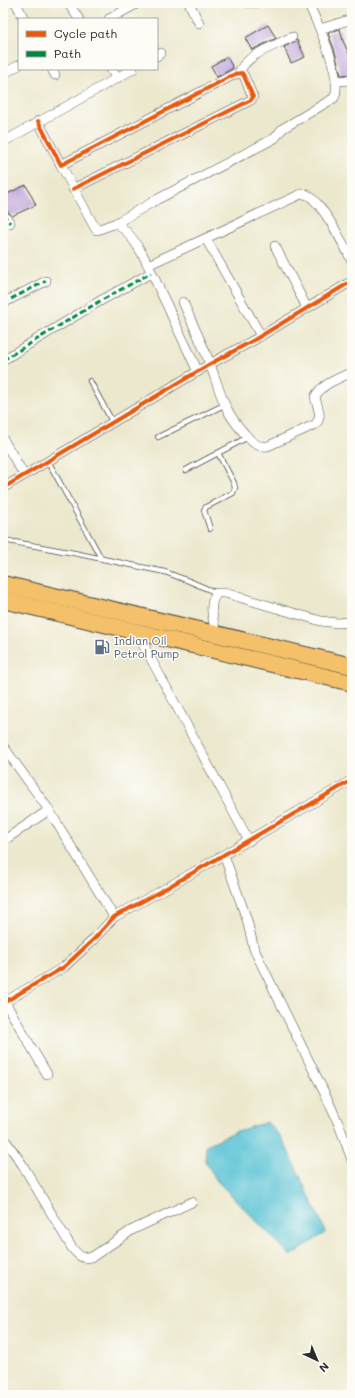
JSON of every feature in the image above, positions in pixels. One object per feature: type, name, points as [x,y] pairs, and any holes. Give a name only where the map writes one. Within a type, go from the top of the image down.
[{"type":"highway","points":[[3,584],[352,666]]},
{"type":"highway","points":[[3,600],[352,683]]},
{"type":"street","points":[[16,3],[24,18]]},
{"type":"street","points":[[68,3],[77,18]]},
{"type":"street","points":[[111,18],[138,3]]},
{"type":"street","points":[[189,3],[199,23]]},
{"type":"street","points":[[249,3],[256,3]]},
{"type":"street","points":[[38,121],[73,189],[97,230],[116,223],[158,199],[275,138],[282,129],[334,98],[337,88],[331,61],[320,29],[308,3]]},
{"type":"street","points":[[320,29],[352,19]]},
{"type":"street","points":[[61,165],[239,73],[241,67],[248,59],[292,37]]},
{"type":"street","points":[[3,74],[18,66]]},
{"type":"street","points":[[112,70],[117,78]]},
{"type":"street","points":[[3,142],[131,70]]},
{"type":"street","points":[[73,189],[251,100],[253,97],[244,76],[242,73],[239,73]]},
{"type":"street","points":[[336,81],[352,80]]},
{"type":"street","points":[[3,360],[150,269],[206,239],[299,195],[304,194],[310,197],[324,214],[332,224],[352,261]]},
{"type":"street","points":[[3,214],[10,223]]},
{"type":"street","points":[[116,223],[123,227],[129,234],[150,269],[198,372]]},
{"type":"street","points":[[206,239],[261,336]]},
{"type":"street","points":[[275,246],[307,308]]},
{"type":"street","points":[[3,303],[46,281]]},
{"type":"street","points":[[3,488],[352,281]]},
{"type":"street","points":[[183,302],[210,364],[224,405],[236,425],[256,445],[263,447],[268,446],[316,424],[320,420],[320,412],[315,397],[317,392],[352,372]]},
{"type":"street","points":[[3,439],[24,475]]},
{"type":"street","points":[[216,634],[211,606],[213,598],[217,593],[225,593],[321,621],[337,623],[352,622]]},
{"type":"street","points":[[136,632],[249,841]]},
{"type":"street","points":[[3,746],[49,810],[114,917]]},
{"type":"street","points":[[47,1074],[4,1002],[64,966],[94,940],[114,917],[249,841],[352,780]]},
{"type":"street","points":[[3,841],[49,810]]},
{"type":"street","points":[[224,855],[247,920],[254,949],[327,1098],[352,1160]]},
{"type":"street","points":[[4,1141],[22,1164],[72,1248],[79,1256],[85,1258],[92,1256],[132,1230],[192,1202]]},
{"type":"lane","points":[[90,382],[113,423]]},
{"type":"lane","points":[[158,437],[224,405]]},
{"type":"lane","points":[[186,470],[248,437]]},
{"type":"lane","points":[[210,529],[204,510],[206,507],[233,493],[235,488],[234,483],[218,453]]},
{"type":"lane","points":[[48,461],[101,558]]},
{"type":"lane","points":[[3,540],[101,558],[165,572],[217,593]]},
{"type":"water","points":[[267,1122],[282,1138],[326,1232],[291,1256],[217,1181],[205,1161],[206,1145],[234,1132]]},
{"type":"building","points":[[268,25],[276,38],[252,50],[245,38]]},
{"type":"building","points":[[340,29],[343,41],[352,60],[352,74],[341,75],[328,33]]},
{"type":"building","points":[[297,40],[305,57],[291,63],[284,47]]},
{"type":"building","points":[[227,57],[233,68],[217,77],[211,66]]},
{"type":"building","points":[[26,185],[36,205],[12,216],[3,206],[3,196]]},
{"type":"marked path","points":[[3,214],[10,223]]},
{"type":"marked path","points":[[3,360],[100,301],[151,273]]},
{"type":"marked path","points":[[3,303],[46,281]]},
{"type":"cycle path","points":[[38,121],[61,165],[235,74],[242,73],[244,76],[253,97],[251,100],[73,189]]},
{"type":"cycle path","points":[[3,488],[352,281]]},
{"type":"cycle path","points":[[3,1003],[64,967],[93,940],[114,917],[352,780]]},
{"type":"place","name":"Indian Oil Petrol Pump","points":[[102,647]]}]
